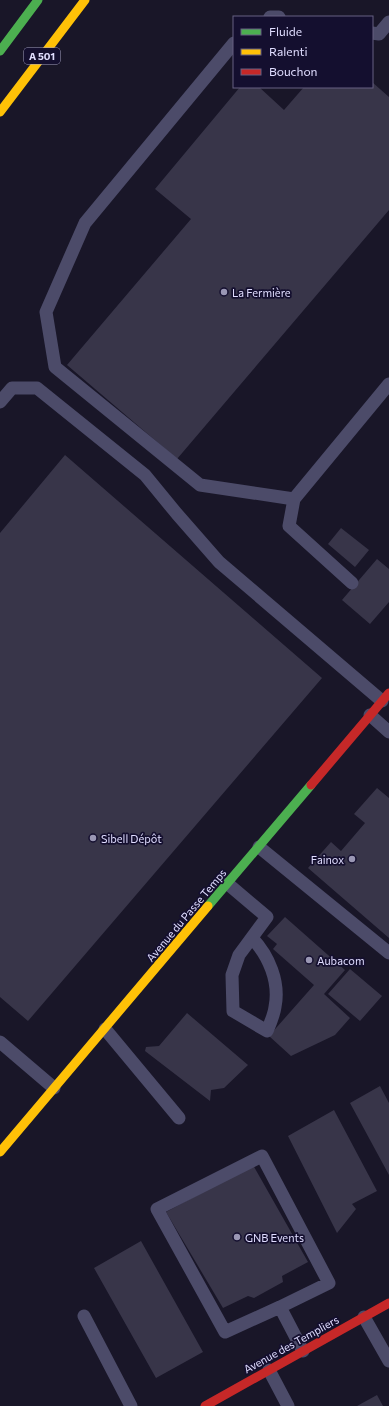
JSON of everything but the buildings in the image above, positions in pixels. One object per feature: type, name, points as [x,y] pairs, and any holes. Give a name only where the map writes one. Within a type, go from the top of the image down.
[{"type":"main road","points":[[0,51],[38,0]]},
{"type":"main road","name":"A 501","points":[[0,112],[84,0]]},
{"type":"main road","name":"Avenue du Passe Temps","points":[[0,1152],[386,697]]},
{"type":"main road","name":"Avenue des Templiers","points":[[205,1406],[389,1303]]},
{"type":"lane","points":[[373,33],[379,34],[389,22]]},
{"type":"lane","points":[[233,44],[85,223],[46,312],[55,367],[200,485],[294,498]]},
{"type":"lane","points":[[352,583],[289,526],[294,498],[389,384]]},
{"type":"lane","points":[[0,402],[12,388],[37,388],[145,475],[176,514],[219,562],[386,697]]},
{"type":"lane","points":[[370,715],[389,732]]},
{"type":"lane","points":[[259,847],[389,953]]},
{"type":"lane","points":[[228,884],[267,917],[239,955],[232,975],[233,1011],[267,1031],[276,1007],[275,977],[262,948],[252,938]]},
{"type":"lane","points":[[105,1029],[179,1118]]},
{"type":"lane","points":[[0,1042],[54,1088]]},
{"type":"lane","points":[[262,1156],[329,1283],[280,1307],[225,1332],[157,1209],[262,1156]]},
{"type":"lane","points":[[280,1307],[303,1351]]},
{"type":"lane","points":[[84,1316],[131,1406]]},
{"type":"lane","points":[[364,1317],[389,1361]]},
{"type":"lane","points":[[269,1370],[288,1406]]},
{"type":"traffic: fast","points":[[0,51],[38,0]]},
{"type":"traffic: fast","points":[[208,906],[311,785]]},
{"type":"traffic: slow","points":[[0,112],[85,0]]},
{"type":"traffic: slow","points":[[0,1152],[208,906]]},
{"type":"traffic: jam","points":[[311,785],[389,693]]},
{"type":"traffic: jam","points":[[205,1406],[389,1303]]},
{"type":"place","name":"La Fermière","points":[[224,292]]},
{"type":"place","name":"Sibell Dépôt","points":[[93,838]]},
{"type":"place","name":"Fainox","points":[[352,859]]},
{"type":"place","name":"Aubacom","points":[[309,960]]},
{"type":"place","name":"GNB Events","points":[[237,1237]]}]
